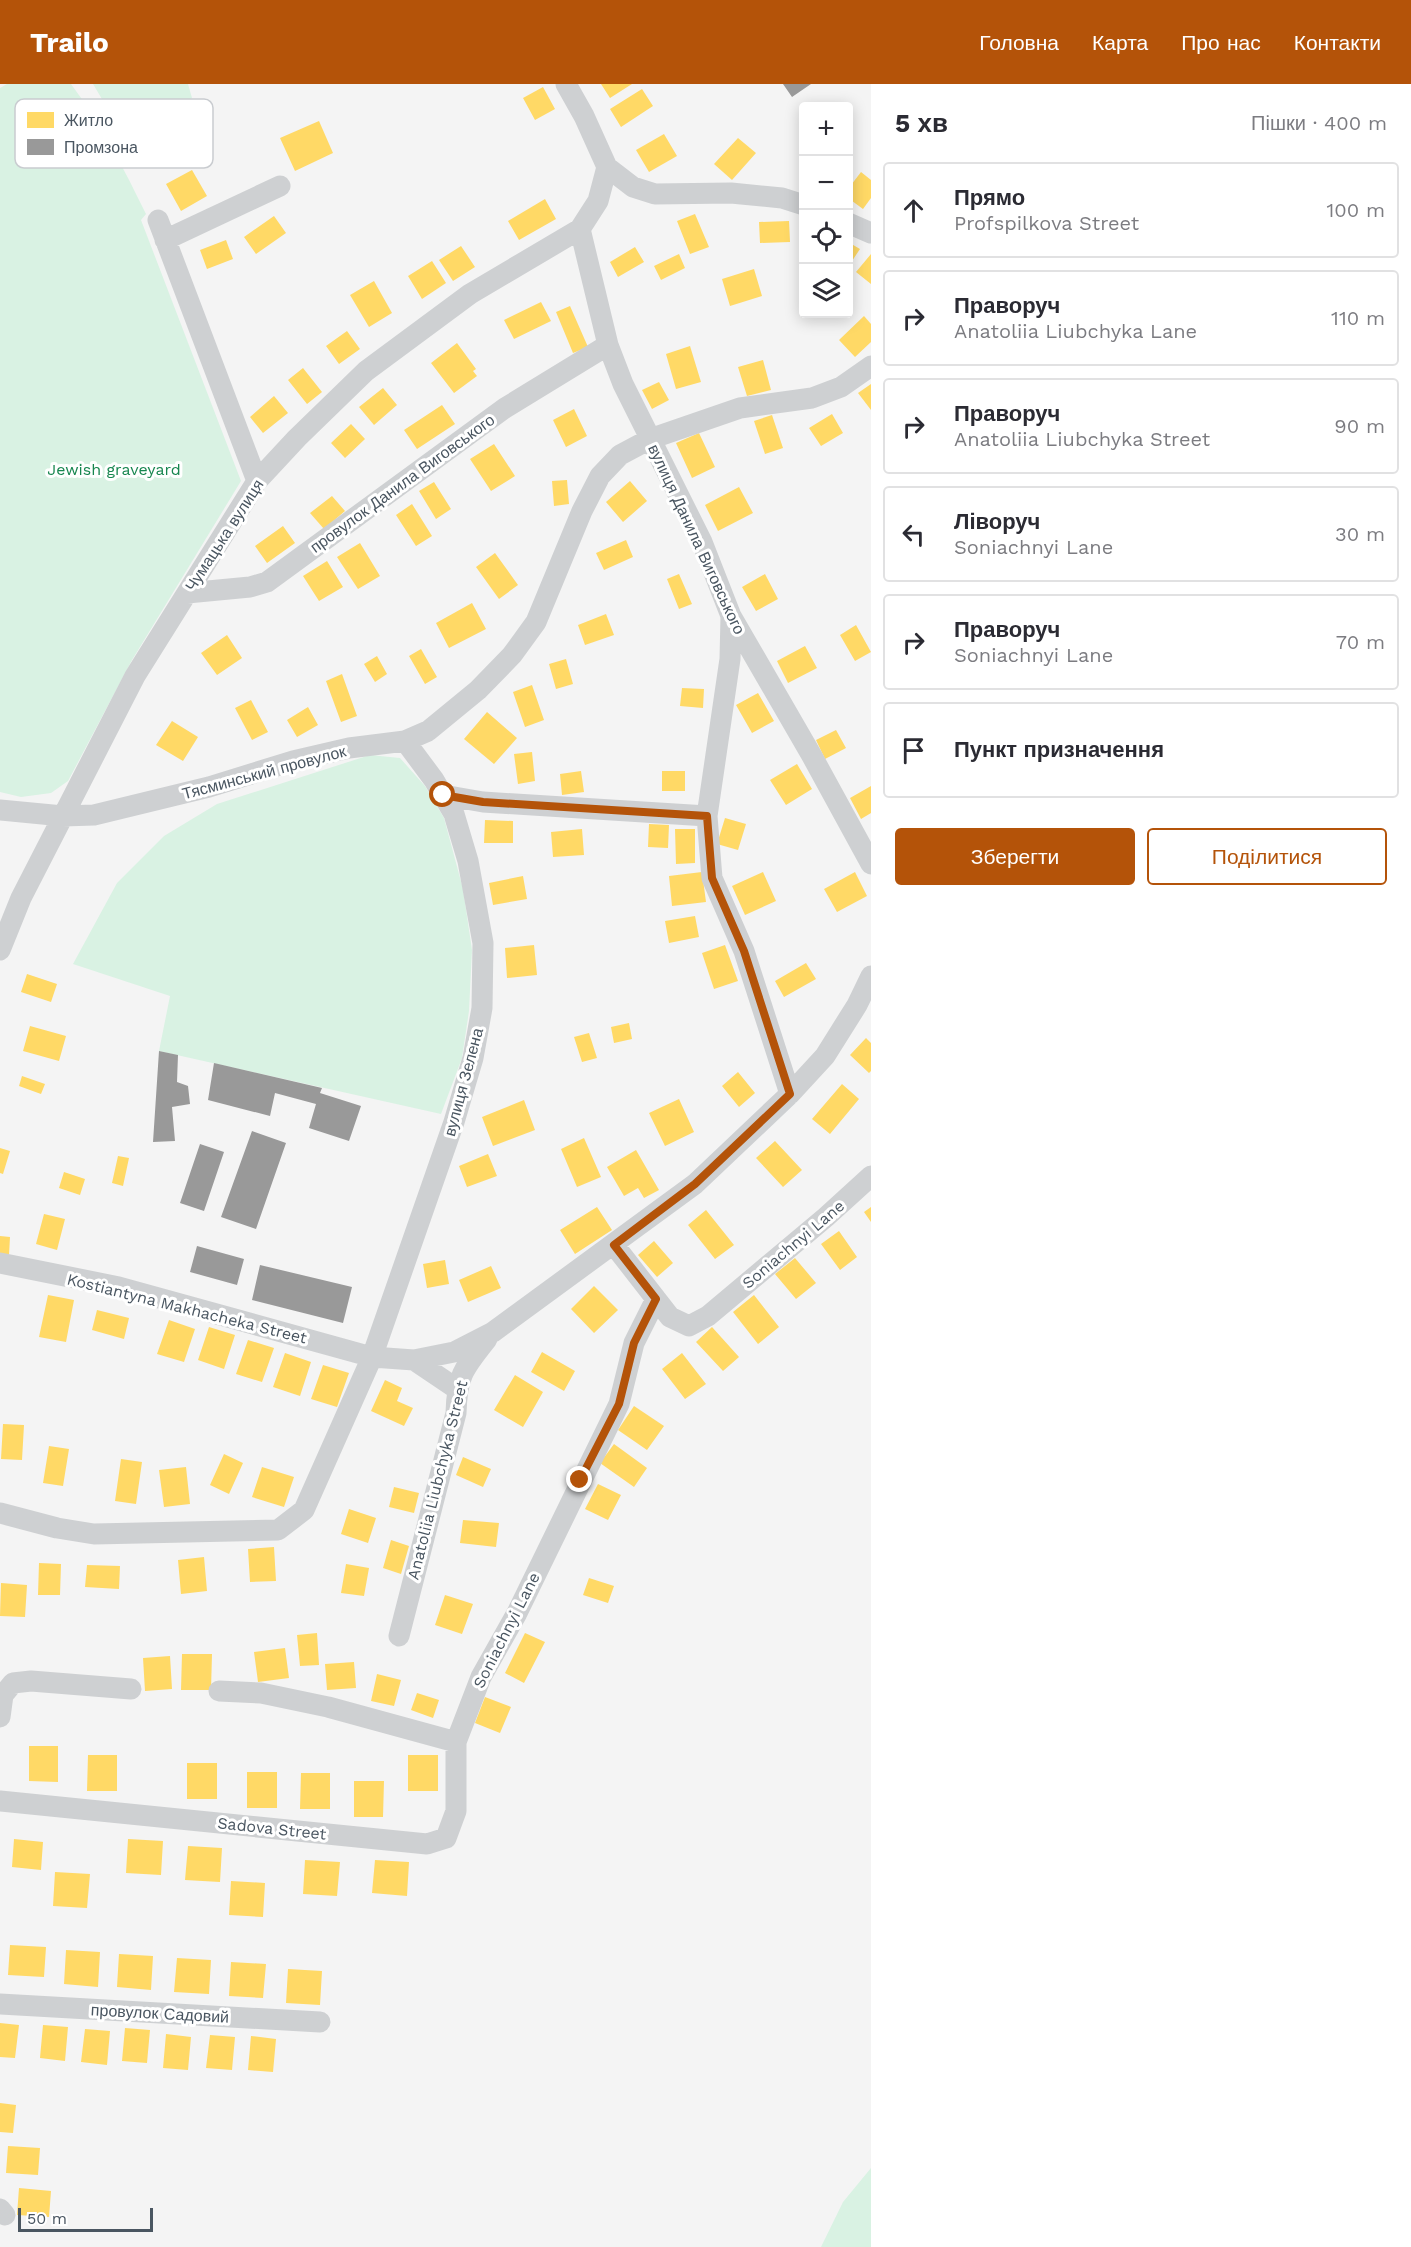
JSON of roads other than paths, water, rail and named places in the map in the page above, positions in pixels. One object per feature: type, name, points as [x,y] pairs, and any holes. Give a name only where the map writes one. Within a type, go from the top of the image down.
[{"type":"street","points":[[566,84],[584,116],[607,167],[633,187],[655,194],[731,193],[782,198],[799,203]]},
{"type":"street","name":"Чумацька вулиця","points":[[0,950],[21,898],[135,676],[257,481],[297,438],[366,371],[470,294],[580,229],[598,201],[607,167]]},
{"type":"street","points":[[165,240],[280,186]]},
{"type":"street","points":[[598,201],[633,187]]},
{"type":"street","points":[[158,220],[257,481]]},
{"type":"street","points":[[853,225],[871,232]]},
{"type":"street","name":"вулиця Данила Виговського","points":[[580,229],[608,345],[623,384],[702,542],[730,616],[812,756],[871,864]]},
{"type":"street","name":"провулок Данила Виговського","points":[[187,593],[250,587],[267,582],[505,408],[608,345]]},
{"type":"street","name":"Тясминський провулок","points":[[0,810],[63,816],[106,813],[209,787],[292,761],[349,748],[405,741],[428,731],[478,690],[512,655],[536,622],[582,511],[600,477],[620,455],[650,439],[740,408],[812,398],[842,387],[871,366]]},
{"type":"street","points":[[730,616],[730,659],[707,816],[712,878],[744,951],[790,1094]]},
{"type":"street","name":"вулиця Зелена","points":[[372,1357],[454,1122],[473,1059],[482,1008],[483,944],[468,861],[454,814],[434,780],[405,741]]},
{"type":"street","points":[[443,795],[483,802],[707,816]]},
{"type":"street","name":"Anatoliia Liubchyka Street","points":[[372,1357],[414,1360],[454,1352],[493,1332],[695,1184],[790,1094],[825,1056],[857,1005],[871,976]]},
{"type":"street","name":"Soniachnyi Lane","points":[[614,1245],[670,1317],[689,1326],[708,1316],[871,1176]]},
{"type":"street","name":"Kostiantyna Makhacheka Street","points":[[0,1263],[119,1287],[372,1357]]},
{"type":"street","name":"Soniachnyi Lane","points":[[456,1742],[481,1677],[517,1613],[619,1404],[634,1343],[656,1299]]},
{"type":"street","name":"Anatoliia Liubchyka Street","points":[[399,1636],[456,1413],[457,1389],[466,1365],[493,1332]]},
{"type":"street","points":[[0,1513],[57,1528],[94,1534],[278,1530],[304,1510],[372,1357]]},
{"type":"street","points":[[414,1360],[457,1389]]},
{"type":"street","points":[[0,1717],[3,1695],[13,1683],[31,1681],[131,1689]]},
{"type":"street","points":[[219,1691],[261,1693],[317,1705],[456,1742]]},
{"type":"street","name":"Sadova Street","points":[[0,1801],[427,1844],[446,1838],[456,1811],[456,1742]]},
{"type":"street","name":"провулок Садовий","points":[[0,2004],[320,2022]]},
{"type":"park label","name":"Jewish graveyard","points":[[114,469]]}]
